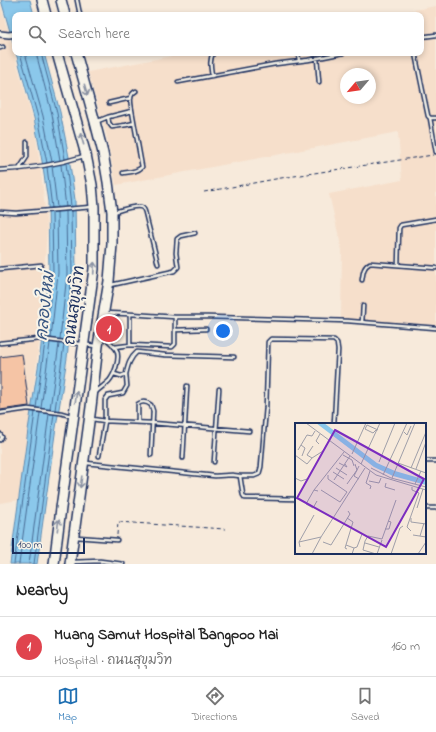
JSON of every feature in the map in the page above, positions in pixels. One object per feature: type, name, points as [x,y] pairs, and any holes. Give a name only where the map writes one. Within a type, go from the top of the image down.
[{"type":"highway","points":[[42,0],[45,12]]},
{"type":"highway","points":[[61,0],[64,12]]},
{"type":"highway","name":"ถนนสุขุมวิท","points":[[54,564],[60,508],[94,269],[94,208],[92,185],[86,155],[58,56]]},
{"type":"highway","name":"ถนนสุขุมวิท","points":[[70,563],[90,419],[98,346],[108,286],[112,244],[112,213],[103,153],[96,122],[77,56]]},
{"type":"street","points":[[0,34],[12,34]]},
{"type":"lane","points":[[77,0],[79,12]]},
{"type":"lane","points":[[424,37],[436,35]]},
{"type":"lane","points":[[212,56],[210,64],[212,76]]},
{"type":"lane","points":[[298,56],[299,61]]},
{"type":"lane","points":[[178,82],[267,65],[327,56]]},
{"type":"lane","points":[[416,56],[428,116],[430,118],[436,154]]},
{"type":"lane","points":[[316,58],[319,82]]},
{"type":"lane","points":[[123,173],[135,171],[142,167],[132,111],[131,95],[136,91]]},
{"type":"lane","points":[[109,103],[131,98]]},
{"type":"lane","points":[[96,122],[108,117],[132,111]]},
{"type":"lane","points":[[108,117],[109,123],[112,127],[134,123]]},
{"type":"lane","points":[[430,118],[436,118]]},
{"type":"lane","points":[[18,170],[27,157],[27,142]]},
{"type":"lane","points":[[0,170],[18,170],[39,167],[72,160],[86,155]]},
{"type":"lane","points":[[112,213],[140,206],[144,208],[158,264]]},
{"type":"lane","points":[[0,212],[16,213],[94,208]]},
{"type":"lane","points":[[398,265],[399,228],[401,225],[436,219]]},
{"type":"lane","points":[[108,286],[174,271],[178,268],[176,253],[177,239],[181,236],[196,233]]},
{"type":"lane","points":[[362,280],[365,266],[370,263],[436,268]]},
{"type":"lane","points":[[0,269],[40,265]]},
{"type":"lane","points":[[362,322],[363,306]]},
{"type":"lane","points":[[104,313],[175,317],[362,322],[436,328]]},
{"type":"lane","points":[[130,314],[130,345]]},
{"type":"lane","points":[[114,347],[130,345],[172,347],[175,344],[175,317]]},
{"type":"lane","points":[[175,330],[206,329]]},
{"type":"lane","points":[[93,394],[108,382],[114,374],[117,364],[118,352],[111,343],[100,334]]},
{"type":"lane","points":[[0,343],[40,339],[98,346]]},
{"type":"lane","points":[[84,463],[215,476],[254,476],[259,474],[261,467],[266,407],[268,342],[271,339],[334,340],[337,343],[338,350],[334,423]]},
{"type":"lane","points":[[99,456],[105,421],[105,400],[108,396],[123,393],[127,386],[126,374],[133,355],[138,352],[165,355],[234,357]]},
{"type":"lane","points":[[114,374],[121,376],[126,374]]},
{"type":"lane","points":[[183,458],[187,386]]},
{"type":"lane","points":[[214,462],[219,389]]},
{"type":"lane","points":[[138,422],[138,404],[141,402],[147,402],[151,405],[153,411],[151,455]]},
{"type":"lane","points":[[0,412],[28,409],[74,416]]},
{"type":"lane","points":[[90,419],[249,431]]},
{"type":"lane","points":[[0,434],[2,437],[0,440]]},
{"type":"lane","points":[[240,476],[242,495],[245,498],[295,499]]},
{"type":"lane","points":[[74,536],[116,540]]},
{"type":"lane","points":[[70,563],[100,561],[123,564]]},
{"type":"path","points":[[204,192],[280,178],[436,154]]},
{"type":"path","points":[[116,540],[118,522],[225,529]]},
{"type":"shaded area","points":[[0,3],[12,46],[12,56],[15,56],[34,124],[47,229],[40,336],[19,500],[0,503]]},
{"type":"shaded area","points":[[436,6],[436,325],[341,320],[342,250],[329,194],[402,180],[398,132],[116,185],[106,133],[88,72],[172,56],[424,56],[424,12],[404,12]]},
{"type":"water","points":[[1,0],[30,0],[33,12],[12,12],[12,38]]},
{"type":"water","points":[[17,56],[45,56],[60,112],[69,157],[75,200],[76,274],[67,358],[37,564],[10,564],[28,430],[40,355],[49,272],[48,202],[34,118]]},
{"type":"building","points":[[22,354],[29,406],[0,410],[0,357]]},
{"type":"place","name":"Muang Samut Hospital Bangpoo Mai","points":[[109,329]]},
{"type":"water label","name":"คลองใหม่","points":[[44,306]]}]
